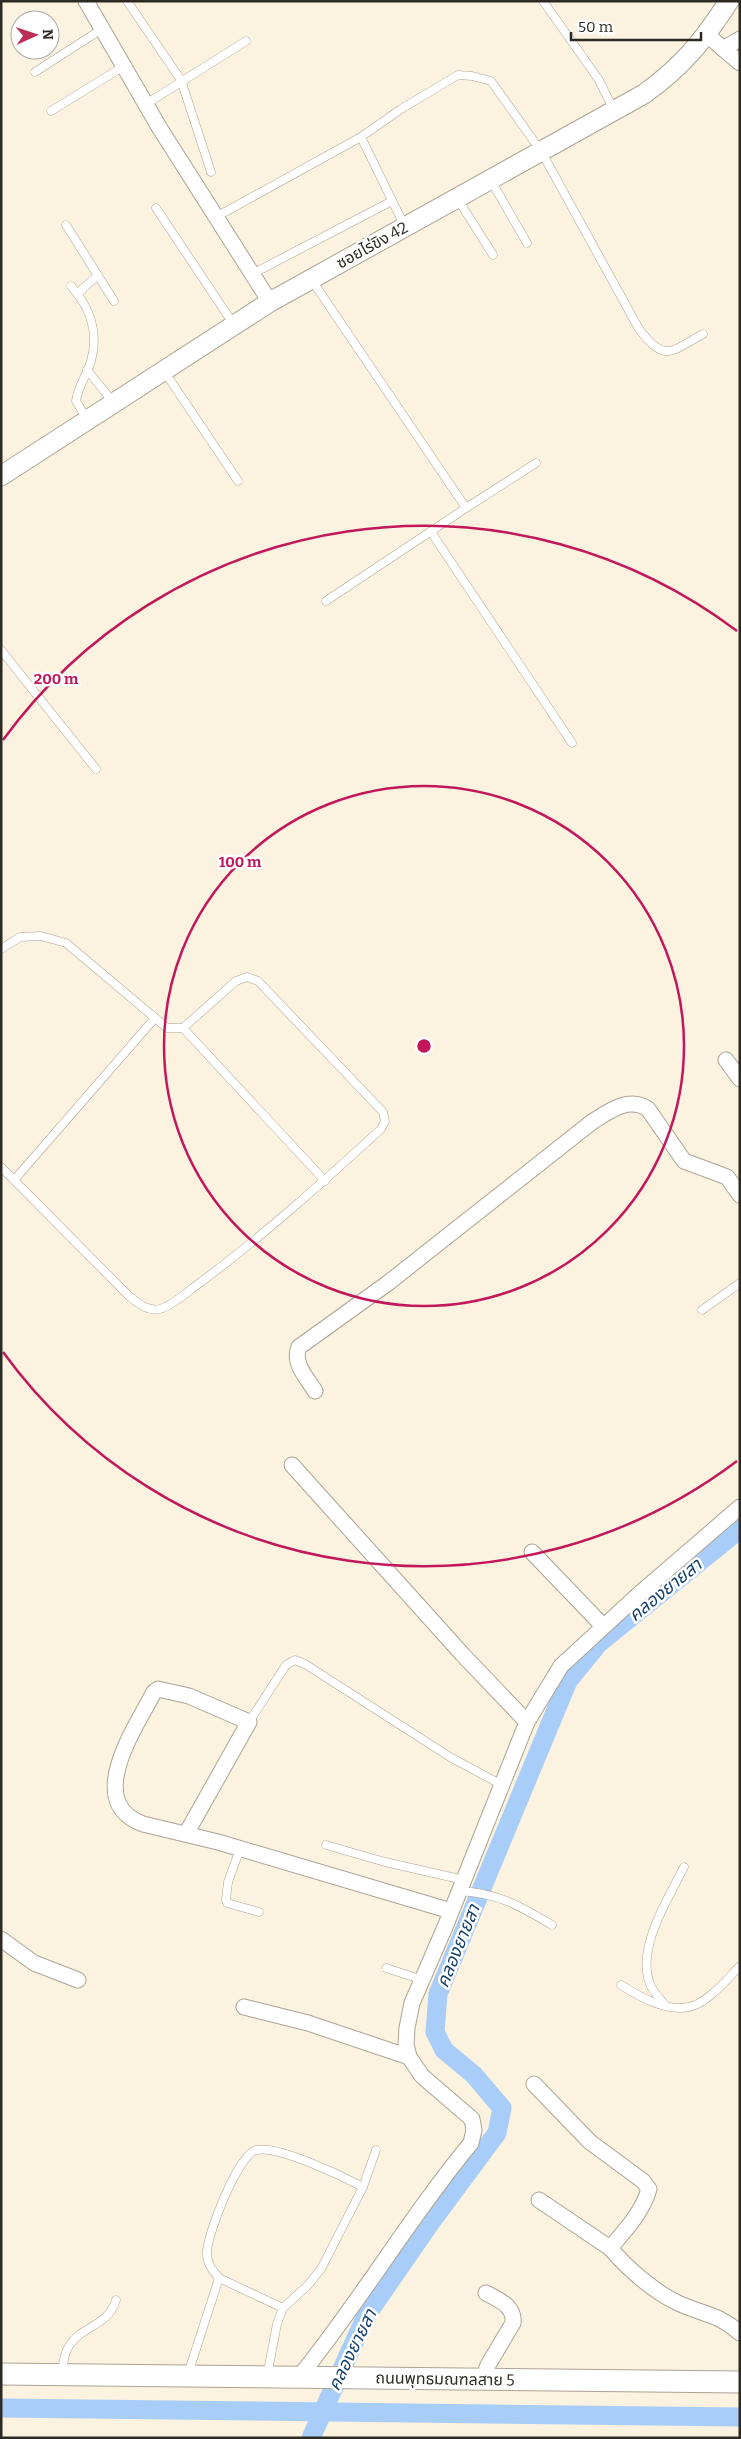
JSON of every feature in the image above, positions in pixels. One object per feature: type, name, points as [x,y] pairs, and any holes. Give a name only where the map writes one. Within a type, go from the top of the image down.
[{"type":"main road","name":"ถนนพุทธมณฑลสาย 5","points":[[1,2374],[740,2382]]},
{"type":"street","points":[[86,1],[146,104],[270,302]]},
{"type":"street","name":"ซอยไร่ขิง 42","points":[[2,475],[115,404],[270,302],[614,111],[671,74],[692,54],[729,1]]},
{"type":"street","points":[[706,34],[740,63]]},
{"type":"street","points":[[723,49],[740,39]]},
{"type":"street","points":[[726,1060],[740,1079]]},
{"type":"street","points":[[315,1391],[297,1362],[295,1355],[299,1347],[388,1283],[577,1133],[612,1109],[629,1103],[640,1103],[648,1109],[684,1161],[728,1177],[740,1196]]},
{"type":"street","points":[[292,1465],[463,1655],[527,1722]]},
{"type":"street","points":[[304,2377],[410,2222],[471,2143],[474,2130],[472,2120],[422,2076],[409,2057],[406,2044],[407,2028],[412,2003],[462,1886],[527,1722],[562,1666],[603,1626],[740,1507]]},
{"type":"street","points":[[532,1552],[603,1626]]},
{"type":"street","points":[[186,1834],[214,1780],[249,1722],[189,1696],[158,1689],[154,1692],[118,1764],[114,1795],[119,1808],[133,1820],[186,1834],[240,1848],[451,1911]]},
{"type":"street","points":[[1,1939],[34,1963],[78,1980]]},
{"type":"street","points":[[244,2007],[308,2023],[409,2057]]},
{"type":"street","points":[[534,2084],[590,2142],[643,2181],[649,2188],[646,2198],[631,2222],[610,2248]]},
{"type":"street","points":[[539,2200],[610,2248],[627,2268],[677,2302],[724,2319],[740,2333]]},
{"type":"street","points":[[483,2380],[488,2364],[513,2323],[514,2316],[511,2308],[486,2293]]},
{"type":"lane","points":[[127,1],[181,80],[210,172]]},
{"type":"lane","points":[[543,1],[598,80],[614,111]]},
{"type":"lane","points":[[35,72],[102,29]]},
{"type":"lane","points":[[146,104],[181,80],[246,41]]},
{"type":"lane","points":[[51,111],[124,66]]},
{"type":"lane","points":[[216,217],[361,137],[401,109],[458,75],[472,76],[491,81],[541,151],[640,329],[654,348],[665,352],[703,334]]},
{"type":"lane","points":[[361,137],[405,227]]},
{"type":"lane","points":[[490,179],[527,243]]},
{"type":"lane","points":[[457,198],[493,255]]},
{"type":"lane","points":[[252,274],[392,201]]},
{"type":"lane","points":[[156,208],[234,325]]},
{"type":"lane","points":[[66,225],[114,301]]},
{"type":"lane","points":[[78,294],[98,275]]},
{"type":"lane","points":[[311,279],[466,508]]},
{"type":"lane","points":[[71,286],[89,313],[95,337],[91,362],[78,390],[76,401],[88,421]]},
{"type":"lane","points":[[87,370],[115,404]]},
{"type":"lane","points":[[164,371],[238,481]]},
{"type":"lane","points":[[326,601],[536,463]]},
{"type":"lane","points":[[431,532],[572,743]]},
{"type":"lane","points":[[1,650],[96,769]]},
{"type":"lane","points":[[1,950],[20,937],[41,936],[66,943],[168,1028],[183,1028],[236,981],[247,977],[258,981],[382,1112],[385,1121],[381,1129],[325,1181],[226,1264],[160,1309],[150,1309],[139,1305],[1,1167]]},
{"type":"lane","points":[[15,1179],[155,1018]]},
{"type":"lane","points":[[183,1028],[325,1181]]},
{"type":"lane","points":[[702,1310],[740,1282]]},
{"type":"lane","points":[[249,1722],[286,1665],[294,1660],[304,1664],[450,1757],[502,1785]]},
{"type":"lane","points":[[326,1845],[462,1886],[476,1892],[502,1898],[524,1907],[552,1925]]},
{"type":"lane","points":[[240,1848],[228,1882],[226,1900],[228,1903],[259,1912]]},
{"type":"lane","points":[[666,2006],[650,1985],[646,1962],[654,1929],[684,1867]]},
{"type":"lane","points":[[621,1985],[638,1996],[666,2006],[690,2007],[713,1993],[740,1966]]},
{"type":"lane","points":[[386,1968],[422,1980]]},
{"type":"lane","points":[[283,2308],[219,2278],[211,2268],[207,2256],[207,2245],[218,2211],[243,2159],[253,2151],[265,2149],[326,2169],[363,2187]]},
{"type":"lane","points":[[267,2377],[275,2333],[283,2308],[308,2285],[321,2269],[363,2187],[376,2150]]},
{"type":"lane","points":[[187,2376],[219,2278]]},
{"type":"lane","points":[[61,2375],[68,2347],[81,2334],[94,2327],[109,2315],[116,2300]]},
{"type":"waterway","name":"คลองยายสา","points":[[311,2438],[366,2316],[431,2222],[497,2133],[502,2108],[474,2075],[444,2050],[435,2032],[438,1994],[568,1681],[599,1643],[740,1529]]},
{"type":"waterway","points":[[1,2408],[740,2417]]}]
